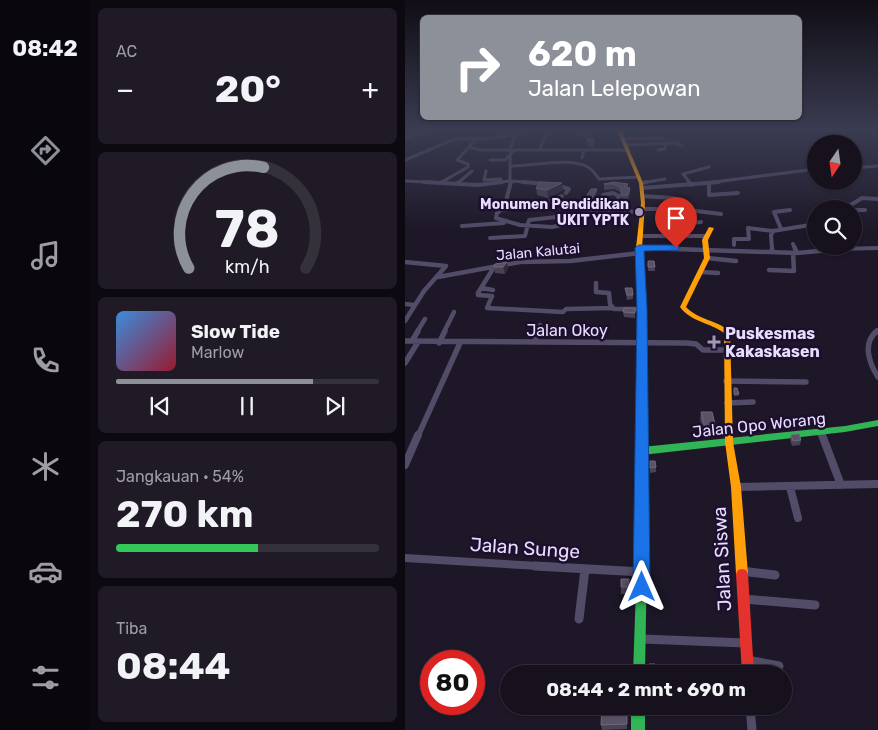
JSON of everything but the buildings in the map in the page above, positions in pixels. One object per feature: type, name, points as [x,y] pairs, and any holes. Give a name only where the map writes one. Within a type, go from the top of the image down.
[{"type":"main road","points":[[632,164],[641,186],[642,210],[640,250],[642,310],[642,572],[640,665]]},
{"type":"main road","points":[[701,272],[707,258],[707,236],[711,228]]},
{"type":"main road","name":"Jalan Siswa","points":[[701,272],[686,297],[683,310],[691,316],[724,329],[727,337],[726,381],[729,442],[736,487],[747,665]]},
{"type":"main road","name":"Jalan Opo Worang","points":[[642,450],[821,432],[878,423]]},
{"type":"main road","points":[[638,730],[639,715]]},
{"type":"street","points":[[440,183],[468,167],[467,164]]},
{"type":"street","points":[[503,210],[511,180],[511,166],[543,164]]},
{"type":"street","points":[[573,164],[585,165],[599,179],[641,186],[729,184],[807,171]]},
{"type":"street","points":[[863,167],[878,166]]},
{"type":"street","points":[[691,185],[683,174],[709,167]]},
{"type":"street","points":[[486,170],[484,180],[511,180],[569,189],[564,194],[542,204],[503,210],[497,213],[495,216],[504,223]]},
{"type":"street","points":[[457,184],[472,171]]},
{"type":"street","points":[[641,186],[665,179]]},
{"type":"street","points":[[405,181],[484,185],[511,180]]},
{"type":"street","points":[[709,184],[709,195],[738,193],[735,189]]},
{"type":"street","points":[[641,186],[673,198]]},
{"type":"street","points":[[490,238],[525,236],[529,220],[575,215],[616,203],[619,196],[613,193],[603,195],[598,207]]},
{"type":"street","points":[[860,200],[863,198],[878,199]]},
{"type":"street","points":[[598,207],[642,210],[681,209],[721,214]]},
{"type":"street","points":[[781,229],[775,212],[790,210]]},
{"type":"street","points":[[462,226],[504,223],[561,226],[570,222],[575,215]]},
{"type":"street","points":[[667,235],[678,224],[701,222]]},
{"type":"street","points":[[734,245],[734,240],[749,239],[748,228],[773,231],[807,225]]},
{"type":"street","points":[[772,251],[771,235],[773,231]]},
{"type":"street","points":[[641,236],[707,236]]},
{"type":"street","points":[[769,270],[794,271],[795,253],[793,244]]},
{"type":"street","name":"Jalan Kalutai","points":[[438,277],[523,262],[570,261],[640,250],[707,249],[816,253],[824,250],[878,248]]},
{"type":"street","points":[[707,258],[736,261]]},
{"type":"street","points":[[405,262],[445,265],[438,277],[424,291],[405,321]]},
{"type":"street","points":[[493,267],[479,295],[492,296],[488,309],[563,312],[566,309],[613,308],[642,310]]},
{"type":"street","points":[[701,272],[718,274]]},
{"type":"street","points":[[596,283],[597,293],[609,294],[613,308]]},
{"type":"street","points":[[481,288],[493,290]]},
{"type":"street","points":[[405,304],[414,305]]},
{"type":"street","points":[[439,343],[454,312]]},
{"type":"street","points":[[405,363],[425,319]]},
{"type":"street","points":[[535,342],[540,325]]},
{"type":"street","points":[[878,330],[867,344],[870,364],[878,377]]},
{"type":"street","name":"Jalan Okoy","points":[[405,341],[439,343],[693,343],[703,350],[748,356]]},
{"type":"street","points":[[405,462],[460,343]]},
{"type":"street","points":[[726,381],[806,382]]},
{"type":"street","points":[[727,403],[753,402]]},
{"type":"street","points":[[821,432],[841,485]]},
{"type":"street","points":[[736,487],[878,484]]},
{"type":"street","points":[[790,487],[798,518]]},
{"type":"street","name":"Jalan Sunge","points":[[405,558],[642,572]]},
{"type":"street","points":[[579,619],[585,569]]},
{"type":"street","points":[[741,571],[775,575]]},
{"type":"street","points":[[743,599],[815,605]]},
{"type":"street","points":[[641,639],[745,644]]},
{"type":"street","points":[[747,660],[774,665]]},
{"type":"street","points":[[751,715],[752,730]]},
{"type":"traffic: fast","points":[[642,451],[845,429],[878,423]]},
{"type":"traffic: fast","points":[[639,665],[642,559]]},
{"type":"traffic: fast","points":[[638,715],[638,730]]},
{"type":"traffic: slow","points":[[633,164],[641,183],[643,203],[639,248],[642,309],[642,559]]},
{"type":"traffic: slow","points":[[711,228],[705,240],[707,258],[683,307],[692,316],[716,325],[727,332],[729,442],[736,487],[742,574]]},
{"type":"traffic: jam","points":[[742,574],[747,665]]},
{"type":"place","name":"Monumen Pendidikan UKIT YPTK","points":[[639,212]]},
{"type":"place","name":"Puskesmas Kakaskasen","points":[[714,342]]},
{"type":"route","points":[[642,587],[642,310],[639,248],[676,248]]}]
